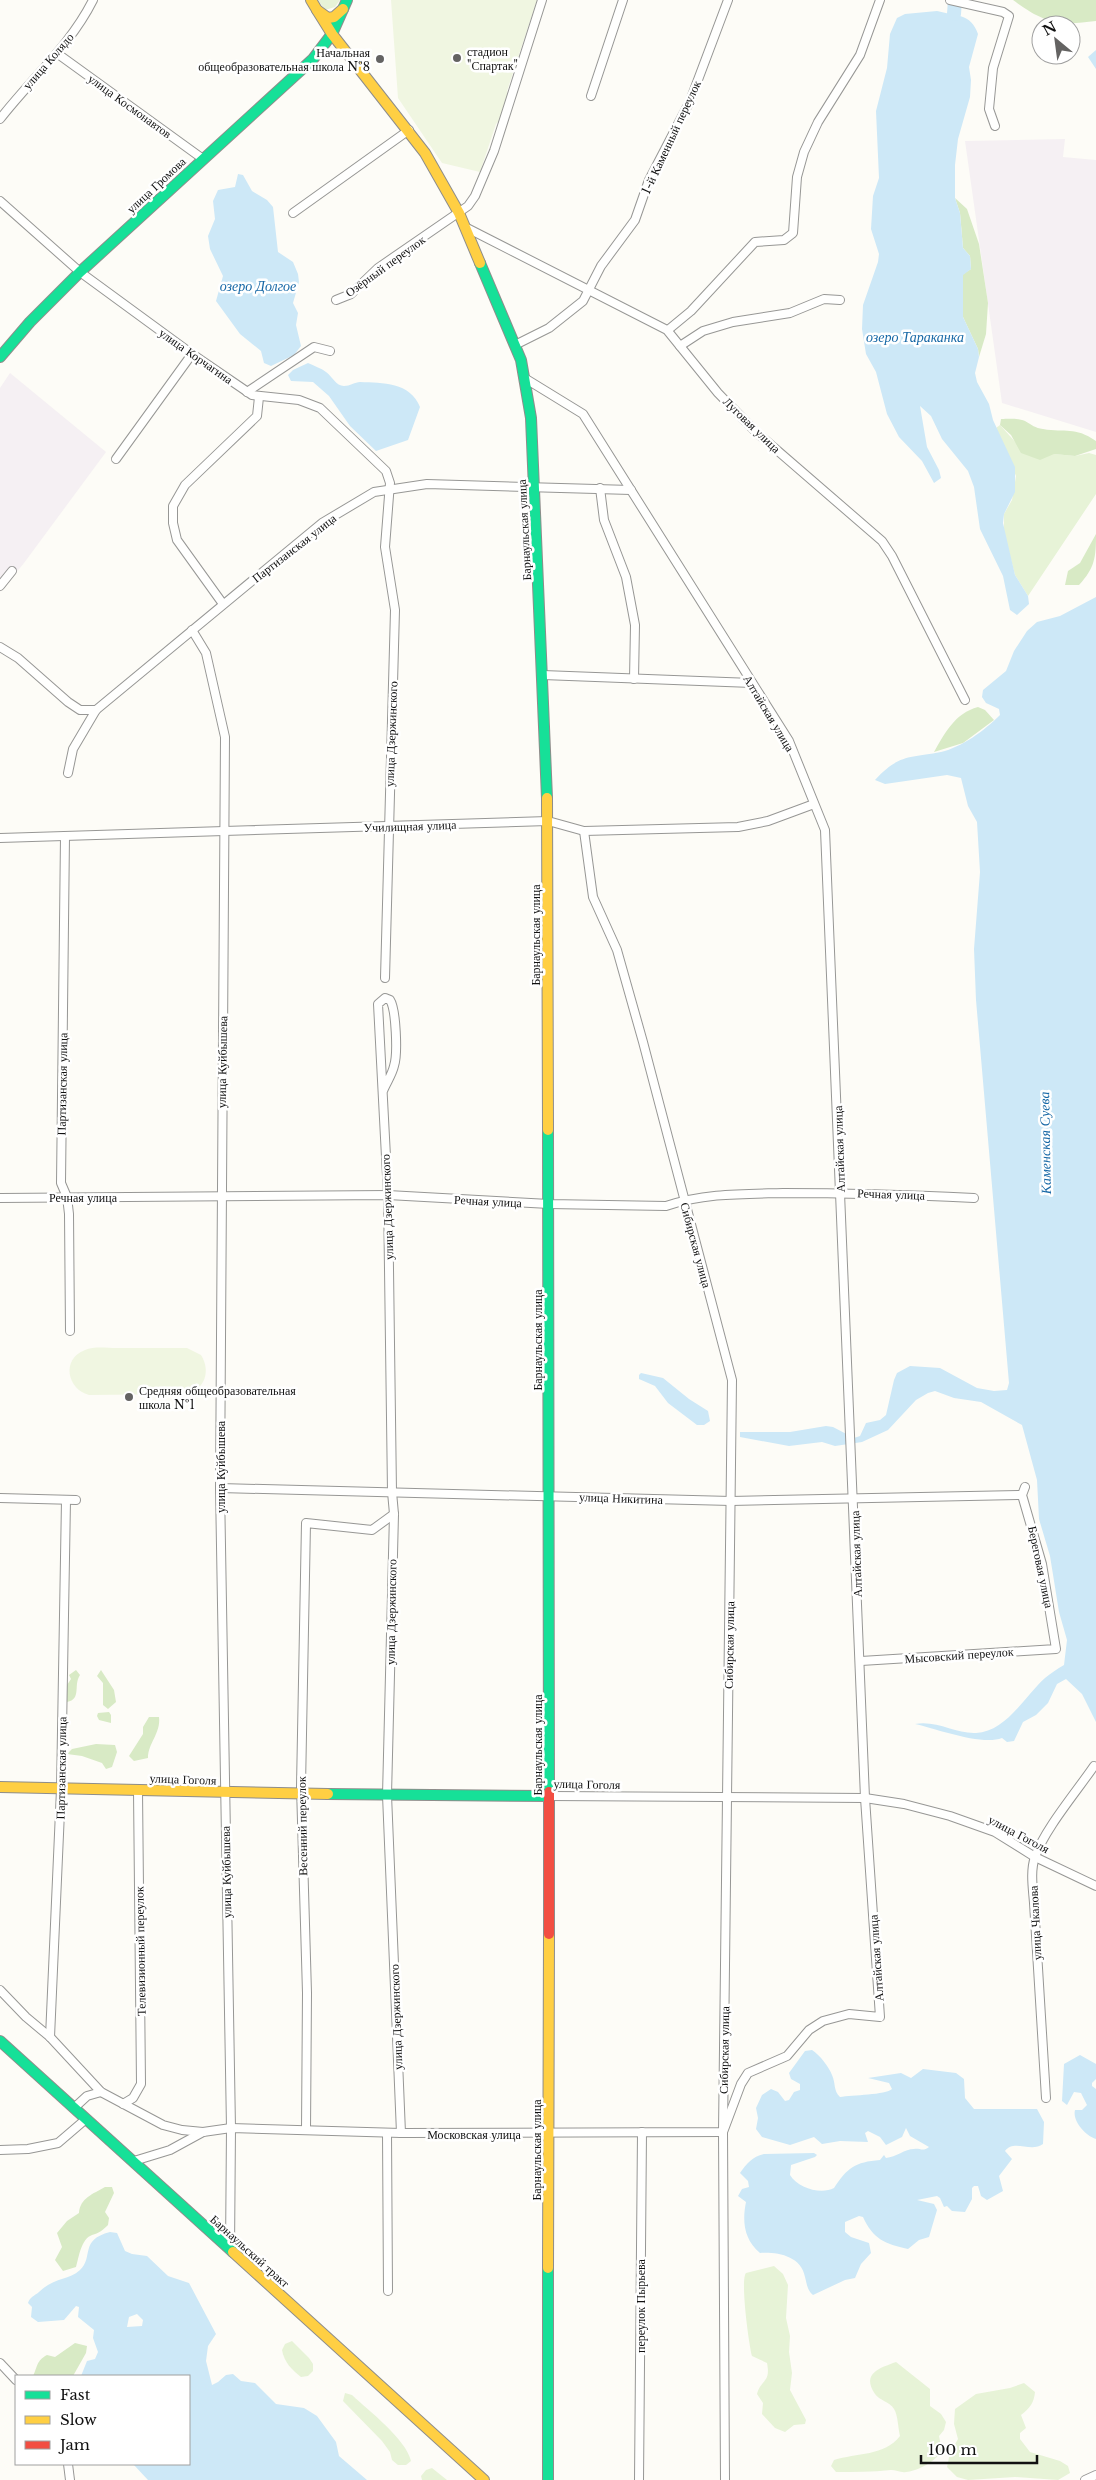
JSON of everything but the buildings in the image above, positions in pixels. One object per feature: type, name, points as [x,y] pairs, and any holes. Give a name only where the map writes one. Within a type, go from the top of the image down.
[{"type":"street","name":"улица Колядо","points":[[0,119],[25,87],[58,54],[83,19],[93,0]]},
{"type":"street","name":"Барнаульская улица","points":[[312,0],[332,34],[409,130],[459,213],[515,345],[526,379],[531,418],[548,821],[550,1496],[548,2480]]},
{"type":"street","points":[[459,213],[468,206],[475,196],[494,151],[542,0]]},
{"type":"street","points":[[591,96],[623,0]]},
{"type":"street","name":"1-й Каменный переулок","points":[[515,345],[550,328],[583,301],[601,266],[635,220],[648,180],[690,101],[728,0]]},
{"type":"street","points":[[668,330],[691,311],[755,242],[784,240],[792,233],[797,177],[804,152],[818,122],[860,55],[880,0]]},
{"type":"street","points":[[950,0],[1003,12],[1009,16],[993,68],[989,109],[995,126]]},
{"type":"street","points":[[317,10],[328,18],[334,17],[345,4]]},
{"type":"street","name":"улица Громова","points":[[0,357],[30,322],[80,272],[313,59],[332,34],[345,4]]},
{"type":"street","name":"улица Космонавтов","points":[[58,54],[203,159]]},
{"type":"street","points":[[293,213],[409,130]]},
{"type":"street","name":"улица Корчагина","points":[[0,201],[80,272],[247,392],[259,397],[279,396],[299,400],[320,408],[386,472],[390,483],[388,490]]},
{"type":"street","name":"Озёрный переулок","points":[[336,300],[351,294],[378,268],[459,213]]},
{"type":"street","name":"Луговая улица","points":[[465,227],[668,330],[718,393],[756,432],[882,541],[892,556],[965,700]]},
{"type":"street","points":[[680,346],[703,331],[790,313],[824,299],[840,300]]},
{"type":"street","points":[[247,392],[314,347],[330,351]]},
{"type":"street","points":[[116,460],[192,354]]},
{"type":"street","name":"Алтайская улица","points":[[526,379],[583,414],[789,741],[825,830],[861,1661],[865,1798],[880,2017],[849,2014],[823,2021],[809,2030],[786,2056],[748,2073],[741,2084],[723,2132]]},
{"type":"street","points":[[223,604],[177,540],[173,523],[173,506],[185,485],[257,416],[259,397]]},
{"type":"street","name":"Партизанская улица","points":[[68,773],[74,749],[96,710],[322,523],[374,492],[427,484],[631,490]]},
{"type":"street","points":[[600,488],[604,520],[626,577],[635,625],[634,679]]},
{"type":"street","name":"улица Дзержинского","points":[[385,978],[394,610],[385,548],[388,490]]},
{"type":"street","points":[[0,586],[12,571]]},
{"type":"street","name":"улица Куйбышева","points":[[192,630],[206,653],[225,737],[220,1196],[220,1488],[231,2128],[230,2250]]},
{"type":"street","points":[[0,647],[18,658],[68,702],[80,710],[96,710]]},
{"type":"street","points":[[543,676],[752,683]]},
{"type":"street","name":"Училищная улица","points":[[0,838],[548,821],[584,831],[738,827],[768,821],[814,804]]},
{"type":"street","name":"Сибирская улица","points":[[584,831],[593,897],[617,950],[732,1380],[723,2132],[725,2480]]},
{"type":"street","name":"Партизанская улица","points":[[65,836],[61,1183],[67,1197],[70,1331]]},
{"type":"street","name":"улица Дзержинского","points":[[383,1092],[395,1065],[393,1004],[385,998],[378,1004],[388,1195],[392,1492],[394,1514],[387,1794],[401,2133]]},
{"type":"street","name":"Речная улица","points":[[0,1198],[388,1195],[549,1204],[666,1206],[684,1200],[717,1194],[841,1193],[974,1198]]},
{"type":"street","points":[[1022,1495],[1025,1487]]},
{"type":"street","name":"улица Никитина","points":[[220,1488],[731,1501],[1022,1495]]},
{"type":"street","name":"Береговая улица","points":[[1022,1495],[1042,1564],[1056,1649]]},
{"type":"street","points":[[0,1498],[76,1500]]},
{"type":"street","name":"Партизанская улица","points":[[50,2037],[61,1789],[66,1500]]},
{"type":"street","name":"Весенний переулок","points":[[306,2130],[307,1993],[301,1794],[306,1523],[372,1530],[394,1514]]},
{"type":"street","name":"Мысовский переулок","points":[[861,1661],[1056,1649]]},
{"type":"street","name":"улица Чкалова","points":[[1046,2098],[1034,1903],[1033,1876],[1035,1857],[1047,1834],[1094,1766]]},
{"type":"street","name":"улица Гоголя","points":[[0,1787],[301,1794],[865,1798],[904,1804],[950,1816],[994,1832],[1035,1857],[1096,1886]]},
{"type":"street","name":"Телевизионный переулок","points":[[123,2104],[133,2098],[141,2084],[138,1791]]},
{"type":"street","points":[[0,1990],[26,2017],[50,2037],[101,2092],[163,2125],[182,2130],[204,2132]]},
{"type":"street","name":"Барнаульский тракт","points":[[0,2041],[484,2480]]},
{"type":"street","points":[[74,2108],[87,2096],[101,2092]]},
{"type":"street","points":[[0,2150],[28,2150],[58,2143],[86,2119]]},
{"type":"street","name":"Московская улица","points":[[134,2161],[170,2150],[204,2132],[231,2128],[388,2133],[723,2132]]},
{"type":"street","name":"переулок Пырьева","points":[[639,2480],[642,2132]]},
{"type":"street","points":[[388,2133],[388,2291]]},
{"type":"street","points":[[0,2363],[15,2379]]},
{"type":"street","points":[[68,2465],[70,2480]]},
{"type":"street","points":[[1085,2480],[1096,2475]]},
{"type":"shaded area","points":[[1065,139],[1063,157],[1096,160],[1096,432],[1002,403],[965,141]]},
{"type":"shaded area","points":[[10,373],[106,452],[24,563],[0,592],[0,388]]},
{"type":"green space","points":[[318,0],[340,0],[335,7],[325,10]]},
{"type":"green space","name":"стадион \"Спартак\"","points":[[391,0],[537,0],[507,91],[506,109],[496,124],[480,172],[442,163],[398,98]]},
{"type":"green space","points":[[1013,0],[1096,0],[1096,21],[1081,22],[1081,15],[1036,15]]},
{"type":"green space","points":[[955,198],[967,209],[979,244],[988,303],[986,334],[979,357],[978,349],[963,317],[963,274],[971,269],[970,256],[963,248],[960,213]]},
{"type":"green space","points":[[1001,419],[1020,419],[1040,429],[1082,433],[1096,441],[1096,449],[1075,456],[1054,454],[1040,460],[1021,453],[1011,435],[1000,425]]},
{"type":"green space","points":[[1000,425],[1019,446],[1054,454],[1075,456],[1089,453],[1096,455],[1096,494],[1028,596],[1015,575],[1004,532],[1004,514],[1012,500],[1016,476],[996,428]]},
{"type":"green space","points":[[1096,534],[1094,562],[1088,573],[1079,585],[1065,585],[1068,571],[1080,563]]},
{"type":"green space","points":[[978,707],[985,710],[994,720],[963,743],[934,752],[951,725],[963,714]]},
{"type":"green space","points":[[187,1348],[201,1355],[206,1367],[206,1373],[202,1384],[193,1392],[187,1394],[89,1395],[76,1387],[70,1374],[72,1360],[77,1354],[89,1349]]},
{"type":"green space","points":[[76,1670],[80,1675],[76,1695],[67,1702],[67,1685],[71,1679],[69,1675]]},
{"type":"green space","points":[[101,1670],[114,1690],[116,1702],[108,1709],[103,1705],[103,1683],[97,1676]]},
{"type":"green space","points":[[109,1712],[111,1723],[99,1720],[98,1713]]},
{"type":"green space","points":[[149,1717],[159,1717],[159,1723],[148,1758],[134,1761],[129,1756],[143,1734],[143,1727]]},
{"type":"green space","points":[[96,1744],[115,1745],[117,1752],[112,1767],[106,1769],[102,1763],[82,1756],[67,1754],[72,1749]]},
{"type":"green space","points":[[105,2187],[112,2187],[114,2193],[105,2212],[109,2218],[108,2225],[85,2240],[76,2267],[63,2271],[55,2260],[62,2247],[57,2233],[67,2221],[79,2213],[85,2200]]},
{"type":"green space","points":[[774,2266],[783,2274],[788,2285],[786,2318],[790,2336],[789,2352],[792,2373],[790,2390],[806,2420],[805,2424],[794,2425],[785,2432],[775,2428],[762,2414],[763,2403],[757,2394],[767,2378],[768,2369],[767,2363],[752,2356],[744,2299],[744,2278],[746,2273]]},
{"type":"green space","points":[[292,2341],[313,2364],[313,2371],[308,2376],[301,2377],[292,2369],[285,2358],[282,2350],[285,2344]]},
{"type":"green space","points":[[75,2343],[87,2346],[86,2353],[74,2375],[33,2375],[43,2357],[47,2355],[55,2357]]},
{"type":"green space","points":[[896,2362],[930,2389],[930,2406],[941,2414],[946,2422],[944,2430],[939,2436],[942,2451],[931,2462],[911,2471],[836,2472],[831,2466],[834,2460],[878,2451],[894,2442],[900,2436],[894,2409],[875,2394],[870,2381],[874,2372]]},
{"type":"green space","points":[[1024,2383],[1035,2392],[1031,2405],[1021,2415],[1026,2428],[1020,2433],[1020,2439],[1030,2452],[1060,2461],[1068,2466],[1070,2473],[1058,2480],[1015,2477],[968,2480],[957,2477],[947,2467],[950,2453],[958,2439],[954,2424],[955,2409],[976,2394],[1010,2388]]},
{"type":"green space","points":[[345,2393],[352,2395],[395,2435],[408,2453],[411,2461],[406,2465],[398,2465],[392,2460],[390,2452],[382,2441],[343,2401]]},
{"type":"green space","points":[[432,2468],[447,2480],[422,2480],[421,2476],[426,2470]]},
{"type":"water","name":"озеро Тараканка","points":[[937,11],[962,16],[971,22],[978,34],[969,67],[971,80],[970,97],[958,139],[955,165],[955,198],[960,213],[963,248],[970,256],[971,269],[963,275],[963,317],[978,349],[979,357],[975,373],[977,382],[989,404],[993,420],[1015,467],[1015,492],[1004,514],[1003,523],[1015,575],[1028,596],[1029,604],[1017,615],[1010,610],[1003,576],[980,529],[974,487],[968,471],[942,439],[931,416],[920,406],[927,447],[941,478],[934,483],[922,461],[899,437],[887,414],[876,372],[866,354],[862,329],[863,305],[879,254],[871,229],[873,196],[879,178],[876,111],[887,68],[890,34],[897,18],[905,14]]},
{"type":"water","points":[[1096,50],[1096,69],[1088,57]]},
{"type":"water","name":"озеро Долгое","points":[[238,174],[243,175],[252,191],[267,200],[273,207],[278,252],[293,262],[298,274],[299,282],[293,303],[298,313],[296,325],[301,346],[294,355],[271,366],[264,363],[261,351],[240,334],[216,301],[223,276],[210,249],[208,236],[215,219],[213,201],[218,190],[235,187]]},
{"type":"water","points":[[308,363],[324,371],[341,386],[360,382],[378,383],[403,388],[410,393],[420,407],[408,440],[376,451],[350,426],[329,396],[313,382],[291,381],[288,375],[293,370]]},
{"type":"water","name":"Каменская Суева","points":[[1096,597],[1096,1722],[1082,1694],[1066,1679],[1057,1684],[1048,1703],[1036,1715],[1023,1722],[1014,1741],[1007,1742],[1002,1738],[983,1740],[959,1736],[915,1724],[939,1725],[969,1733],[987,1731],[997,1727],[1006,1720],[1045,1678],[1064,1665],[1067,1640],[1059,1612],[1050,1556],[1039,1519],[1037,1480],[1022,1425],[981,1402],[954,1398],[935,1391],[916,1400],[888,1430],[862,1442],[835,1446],[822,1442],[789,1446],[740,1437],[740,1432],[790,1432],[826,1426],[833,1427],[854,1438],[860,1436],[866,1423],[880,1420],[886,1415],[897,1373],[910,1366],[940,1368],[977,1388],[994,1391],[1007,1390],[1009,1383],[976,1000],[974,949],[980,872],[977,822],[968,806],[961,778],[947,775],[885,784],[875,780],[898,761],[949,750],[972,738],[987,727],[1000,715],[999,709],[986,703],[982,697],[983,690],[1006,671],[1014,651],[1027,631],[1037,622],[1060,616]]},
{"type":"water","points":[[641,1373],[663,1378],[689,1399],[708,1411],[710,1421],[704,1425],[697,1425],[668,1403],[655,1386],[639,1379]]},
{"type":"water","points":[[812,2050],[829,2068],[836,2092],[840,2097],[876,2094],[892,2089],[889,2083],[868,2078],[901,2073],[911,2078],[923,2069],[956,2073],[964,2079],[965,2098],[974,2109],[1037,2109],[1044,2122],[1043,2144],[1033,2147],[1013,2146],[1005,2151],[1012,2159],[999,2176],[1003,2191],[987,2200],[981,2196],[978,2186],[974,2186],[972,2188],[972,2199],[965,2212],[952,2211],[947,2206],[944,2207],[937,2196],[917,2200],[934,2204],[937,2210],[929,2237],[919,2240],[908,2249],[881,2239],[871,2231],[863,2217],[859,2216],[845,2222],[845,2232],[851,2237],[869,2243],[871,2253],[861,2264],[855,2278],[845,2280],[813,2295],[808,2289],[803,2270],[799,2264],[788,2257],[774,2253],[760,2253],[747,2236],[744,2223],[746,2202],[738,2196],[742,2189],[749,2187],[748,2181],[740,2173],[745,2166],[753,2159],[764,2154],[814,2153],[817,2155],[815,2157],[791,2165],[790,2175],[798,2184],[804,2187],[823,2191],[834,2188],[843,2175],[858,2164],[880,2160],[884,2155],[886,2158],[911,2149],[923,2150],[929,2147],[910,2136],[906,2128],[902,2137],[886,2145],[880,2137],[868,2131],[865,2133],[868,2142],[840,2141],[822,2144],[814,2137],[790,2145],[762,2137],[756,2129],[758,2118],[756,2108],[762,2095],[771,2089],[778,2092],[785,2101],[789,2100],[794,2092],[800,2090],[800,2084],[791,2079],[789,2073],[805,2051]]},
{"type":"water","points":[[1080,2055],[1096,2064],[1096,2079],[1092,2086],[1096,2089],[1096,2139],[1084,2131],[1076,2119],[1075,2110],[1082,2110],[1087,2105],[1081,2093],[1074,2092],[1067,2105],[1062,2101],[1064,2064]]},
{"type":"water","points":[[110,2232],[117,2233],[125,2251],[147,2256],[168,2276],[189,2283],[216,2334],[208,2346],[206,2361],[212,2385],[226,2375],[233,2374],[241,2381],[255,2383],[276,2404],[304,2408],[317,2416],[336,2442],[339,2456],[367,2480],[148,2480],[134,2465],[190,2465],[190,2375],[81,2375],[87,2361],[95,2359],[98,2352],[93,2338],[94,2330],[78,2317],[79,2307],[76,2306],[64,2320],[38,2322],[31,2317],[32,2307],[28,2303],[31,2298],[55,2281],[71,2276],[80,2270],[84,2265],[94,2239]],"holes":[[[137,2314],[143,2320],[142,2326],[127,2327],[129,2317]]]},
{"type":"waterway","points":[[954,14],[955,0]]},
{"type":"traffic: fast","points":[[0,357],[30,322],[80,272],[313,59],[332,34],[347,0]]},
{"type":"traffic: fast","points":[[480,263],[521,360],[531,418],[547,798]]},
{"type":"traffic: fast","points":[[548,1130],[549,1792]]},
{"type":"traffic: fast","points":[[328,1794],[549,1796]]},
{"type":"traffic: fast","points":[[0,2041],[233,2252]]},
{"type":"traffic: fast","points":[[548,2268],[548,2480]]},
{"type":"traffic: slow","points":[[311,0],[317,10],[328,18],[334,17],[343,9]]},
{"type":"traffic: slow","points":[[317,10],[332,34],[425,153],[459,213],[480,263]]},
{"type":"traffic: slow","points":[[547,798],[548,1130]]},
{"type":"traffic: slow","points":[[0,1787],[328,1794]]},
{"type":"traffic: slow","points":[[548,2268],[549,1934]]},
{"type":"traffic: slow","points":[[233,2252],[484,2480]]},
{"type":"traffic: jam","points":[[549,1792],[549,1934]]},
{"type":"place","name":"стадион \"Спартак\"","points":[[457,58]]},
{"type":"place","name":"Начальная общеобразовательная школа №8","points":[[380,59]]},
{"type":"place","name":"Средняя общеобразовательная школа №1","points":[[129,1397]]}]
